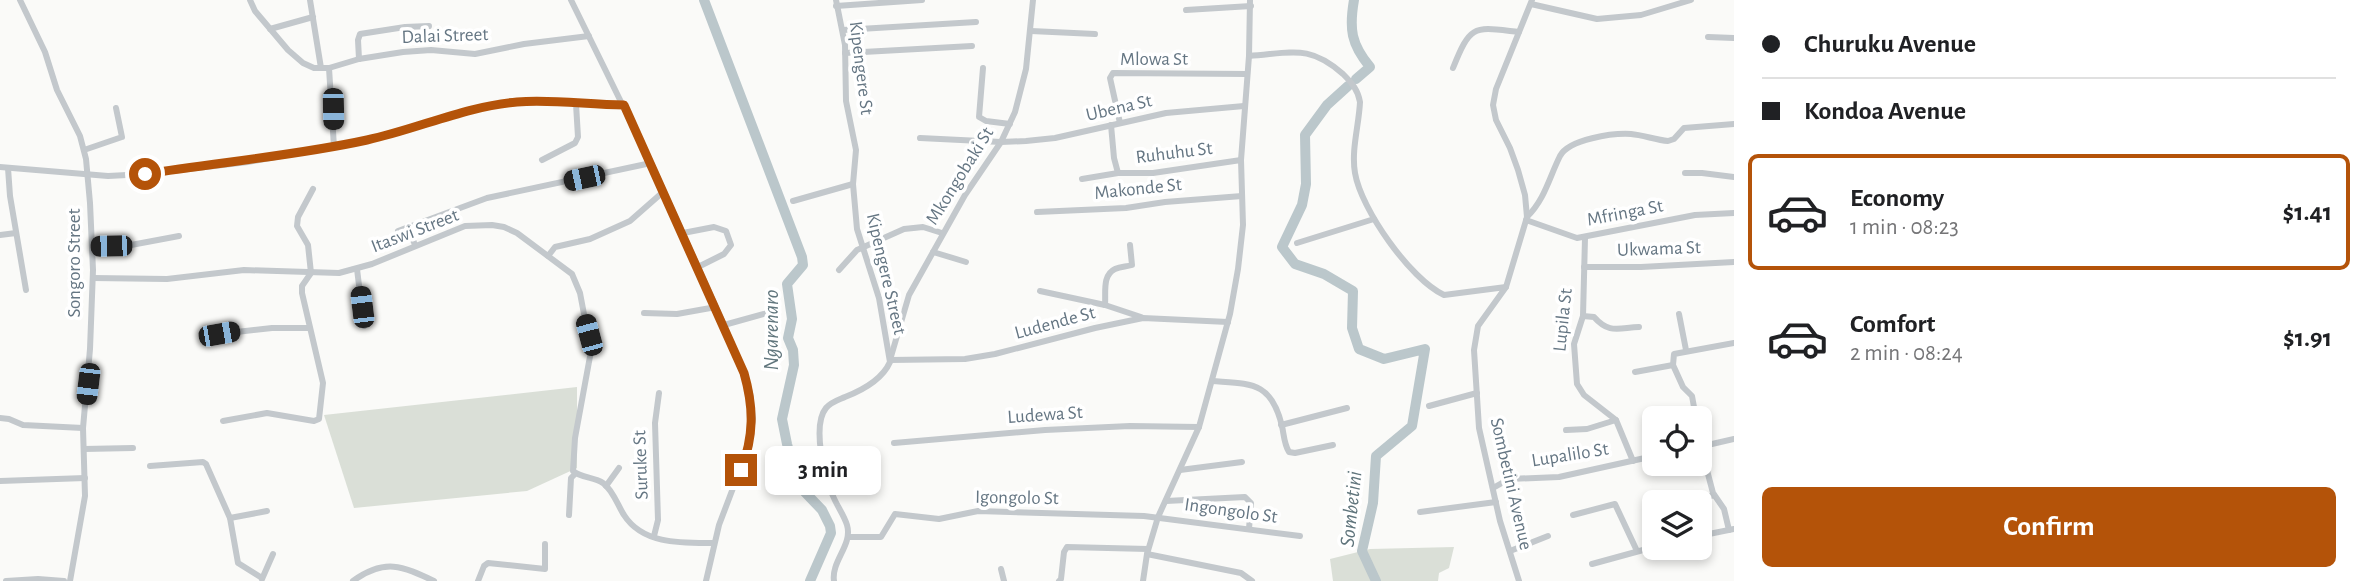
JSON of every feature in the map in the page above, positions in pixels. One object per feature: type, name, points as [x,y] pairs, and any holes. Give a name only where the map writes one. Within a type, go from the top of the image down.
[{"type":"street","name":"Songoro Street","points":[[20,0],[44,52],[57,90],[80,136],[87,173],[93,278],[83,428],[84,507],[70,581]]},
{"type":"street","name":"Dalai Street","points":[[250,0],[255,11],[270,29],[303,63],[321,68],[359,59],[431,50],[475,54],[524,44],[589,36]]},
{"type":"street","points":[[310,0],[321,68]]},
{"type":"street","points":[[571,0],[624,105],[683,233],[744,373],[752,404],[749,446],[722,515],[706,581]]},
{"type":"street","points":[[836,3],[922,0]]},
{"type":"street","name":"Mkongobaki St","points":[[890,361],[909,295],[972,184],[1002,142],[1010,124],[1026,69],[1033,0]]},
{"type":"street","points":[[1531,2],[1597,19],[1641,15],[1691,0]]},
{"type":"street","name":"Sombetini Avenue","points":[[1519,581],[1496,502],[1479,428],[1474,350],[1478,326],[1506,287],[1526,218],[1525,195],[1518,170],[1493,111],[1496,89],[1531,2]]},
{"type":"street","name":"Kipengere St","points":[[836,3],[843,30],[846,101],[855,140]]},
{"type":"street","points":[[1143,581],[1158,517],[1199,426],[1212,381],[1228,322],[1243,225],[1241,160],[1251,3],[1186,10]]},
{"type":"street","points":[[270,29],[313,18]]},
{"type":"street","points":[[843,30],[976,22]]},
{"type":"street","points":[[359,59],[358,35],[429,26]]},
{"type":"street","points":[[1453,68],[1464,43],[1475,30],[1483,28],[1519,32]]},
{"type":"street","points":[[1031,31],[1095,34]]},
{"type":"street","points":[[1708,37],[1734,38]]},
{"type":"street","points":[[845,53],[972,46]]},
{"type":"street","points":[[1249,56],[1300,52],[1317,55],[1355,87],[1360,102],[1355,173],[1362,197],[1402,258],[1439,293],[1455,295],[1506,287]]},
{"type":"street","points":[[329,68],[334,147]]},
{"type":"street","points":[[983,68],[979,117],[986,121],[1010,124]]},
{"type":"street","name":"Mlowa St","points":[[1120,123],[1110,78],[1113,73],[1247,74]]},
{"type":"street","points":[[26,290],[4,168],[119,176],[145,174],[248,162],[334,147],[383,137],[464,112],[502,104],[535,102],[624,105]]},
{"type":"street","points":[[542,160],[575,143],[578,137],[576,104]]},
{"type":"street","name":"Ubena St","points":[[920,138],[1002,142],[1055,138],[1166,113],[1244,106]]},
{"type":"street","points":[[84,150],[122,137],[116,108]]},
{"type":"street","points":[[1526,218],[1543,199],[1560,157],[1571,145],[1622,134],[1668,141],[1674,139],[1684,128],[1734,124]]},
{"type":"street","name":"Ruhuhu St","points":[[1111,125],[1118,173],[1153,173],[1241,160]]},
{"type":"street","name":"Kipengere Street","points":[[848,537],[846,522],[827,482],[820,439],[821,418],[832,403],[871,384],[881,376],[890,361],[879,298],[857,229],[853,184],[855,140]]},
{"type":"street","points":[[398,231],[487,198],[651,163]]},
{"type":"street","points":[[1082,179],[1118,173]]},
{"type":"street","points":[[1685,173],[1734,177]]},
{"type":"street","points":[[793,201],[853,184]]},
{"type":"street","points":[[223,421],[267,413],[317,421],[323,383],[302,293],[302,286],[311,273],[308,246],[297,226],[298,218],[313,189]]},
{"type":"street","points":[[548,256],[555,247],[590,239],[629,221],[663,192]]},
{"type":"street","name":"Makonde St","points":[[1037,212],[1126,208],[1242,195]]},
{"type":"street","name":"Mfringa St","points":[[1526,218],[1571,237],[1584,237],[1695,215],[1734,213]]},
{"type":"street","points":[[1297,243],[1374,219]]},
{"type":"street","name":"Itaswi Street","points":[[93,278],[157,280],[244,271],[339,273],[357,269],[465,226],[492,225],[517,233],[572,274],[577,284],[591,343],[575,438],[575,474],[571,478],[569,515]]},
{"type":"street","points":[[839,270],[853,252],[915,226],[943,233]]},
{"type":"street","points":[[408,227],[415,245]]},
{"type":"street","points":[[683,233],[714,227],[726,232],[731,245],[728,251],[698,267]]},
{"type":"street","points":[[0,235],[16,233]]},
{"type":"street","points":[[93,246],[131,245],[179,236]]},
{"type":"street","name":"Lupila St","points":[[1584,237],[1583,316],[1574,339],[1578,388],[1616,420]]},
{"type":"street","points":[[1105,305],[1109,273],[1116,268],[1132,265],[1130,245]]},
{"type":"street","points":[[933,252],[966,262]]},
{"type":"street","name":"Ukwama St","points":[[1584,267],[1734,262]]},
{"type":"street","points":[[357,269],[364,326]]},
{"type":"street","points":[[1040,291],[1105,305],[1143,318]]},
{"type":"street","points":[[644,313],[677,314],[716,307]]},
{"type":"street","points":[[724,325],[771,312]]},
{"type":"street","points":[[1679,314],[1686,350]]},
{"type":"street","points":[[1583,316],[1594,317],[1601,326],[1610,328],[1639,327]]},
{"type":"street","name":"Ludende St","points":[[890,361],[965,359],[995,354],[1143,318],[1228,322]]},
{"type":"street","points":[[219,334],[272,328],[309,328]]},
{"type":"street","points":[[1694,406],[1692,396],[1682,387],[1673,365],[1674,354],[1734,343]]},
{"type":"street","points":[[1635,372],[1673,365]]},
{"type":"street","points":[[1212,381],[1251,384],[1264,390],[1276,407],[1289,452],[1333,444]]},
{"type":"street","name":"Suruke St","points":[[654,536],[658,520],[655,423],[659,393]]},
{"type":"street","points":[[1429,406],[1476,393]]},
{"type":"street","points":[[1281,425],[1347,408]]},
{"type":"street","points":[[0,418],[23,425],[83,428]]},
{"type":"street","points":[[1566,430],[1587,429],[1616,420],[1633,461]]},
{"type":"street","name":"Ludewa St","points":[[894,443],[1045,430],[1199,426]]},
{"type":"street","points":[[1712,443],[1734,439]]},
{"type":"street","points":[[84,449],[133,448]]},
{"type":"street","name":"Lupalilo St","points":[[1493,488],[1509,479],[1559,477],[1642,459]]},
{"type":"street","points":[[150,466],[203,462],[209,468],[230,519],[238,563],[262,580],[273,554]]},
{"type":"street","points":[[1181,470],[1242,462]]},
{"type":"street","points":[[606,486],[619,468]]},
{"type":"street","points":[[575,474],[602,482],[634,528],[674,542],[714,543]]},
{"type":"street","points":[[1709,476],[1714,495],[1724,509],[1731,530],[1712,534]]},
{"type":"street","points":[[0,481],[85,478]]},
{"type":"street","points":[[1166,501],[1245,497],[1251,502],[1249,529]]},
{"type":"street","points":[[1420,512],[1496,502]]},
{"type":"street","points":[[1573,516],[1615,504],[1637,551]]},
{"type":"street","points":[[230,519],[267,511]]},
{"type":"street","name":"Igongolo St","points":[[848,537],[881,537],[891,519],[899,514],[931,519],[978,511],[1158,517]]},
{"type":"street","name":"Ingongolo St","points":[[1158,517],[1300,536]]},
{"type":"street","points":[[1510,551],[1548,536]]},
{"type":"street","points":[[834,581],[834,568],[848,537]]},
{"type":"street","points":[[478,581],[488,563],[545,569],[545,544]]},
{"type":"street","points":[[1059,581],[1062,579],[1064,552],[1067,547],[1148,551],[1241,573],[1252,581]]},
{"type":"street","points":[[1592,564],[1642,550]]},
{"type":"street","points":[[353,581],[378,568],[397,566],[434,581]]},
{"type":"street","points":[[1001,569],[1003,581]]},
{"type":"street","points":[[6,581],[64,581]]},
{"type":"shaded area","points":[[577,387],[577,468],[527,491],[354,508],[324,415]]},
{"type":"shaded area","points":[[1454,547],[1449,568],[1439,573],[1438,581],[1333,581],[1330,559],[1370,549]]},
{"type":"waterway","name":"Ngarenaro","points":[[704,0],[802,257],[803,265],[787,284],[792,319],[788,338],[793,350],[794,365],[782,419],[799,486],[822,510],[830,526],[831,533],[810,581]]},
{"type":"waterway","name":"Sombetini","points":[[1354,0],[1353,36],[1370,67],[1356,79]]},
{"type":"waterway","name":"Sombetini","points":[[1348,86],[1327,105],[1305,135],[1306,184],[1302,205],[1282,247],[1295,264],[1324,274],[1353,291],[1352,328],[1359,349],[1384,359],[1425,349],[1412,426],[1376,456],[1373,503],[1362,551],[1376,581]]},
{"type":"route","points":[[145,174],[308,152],[383,137],[464,112],[502,104],[551,102],[624,105],[744,373],[753,418],[752,433],[741,470]]}]
